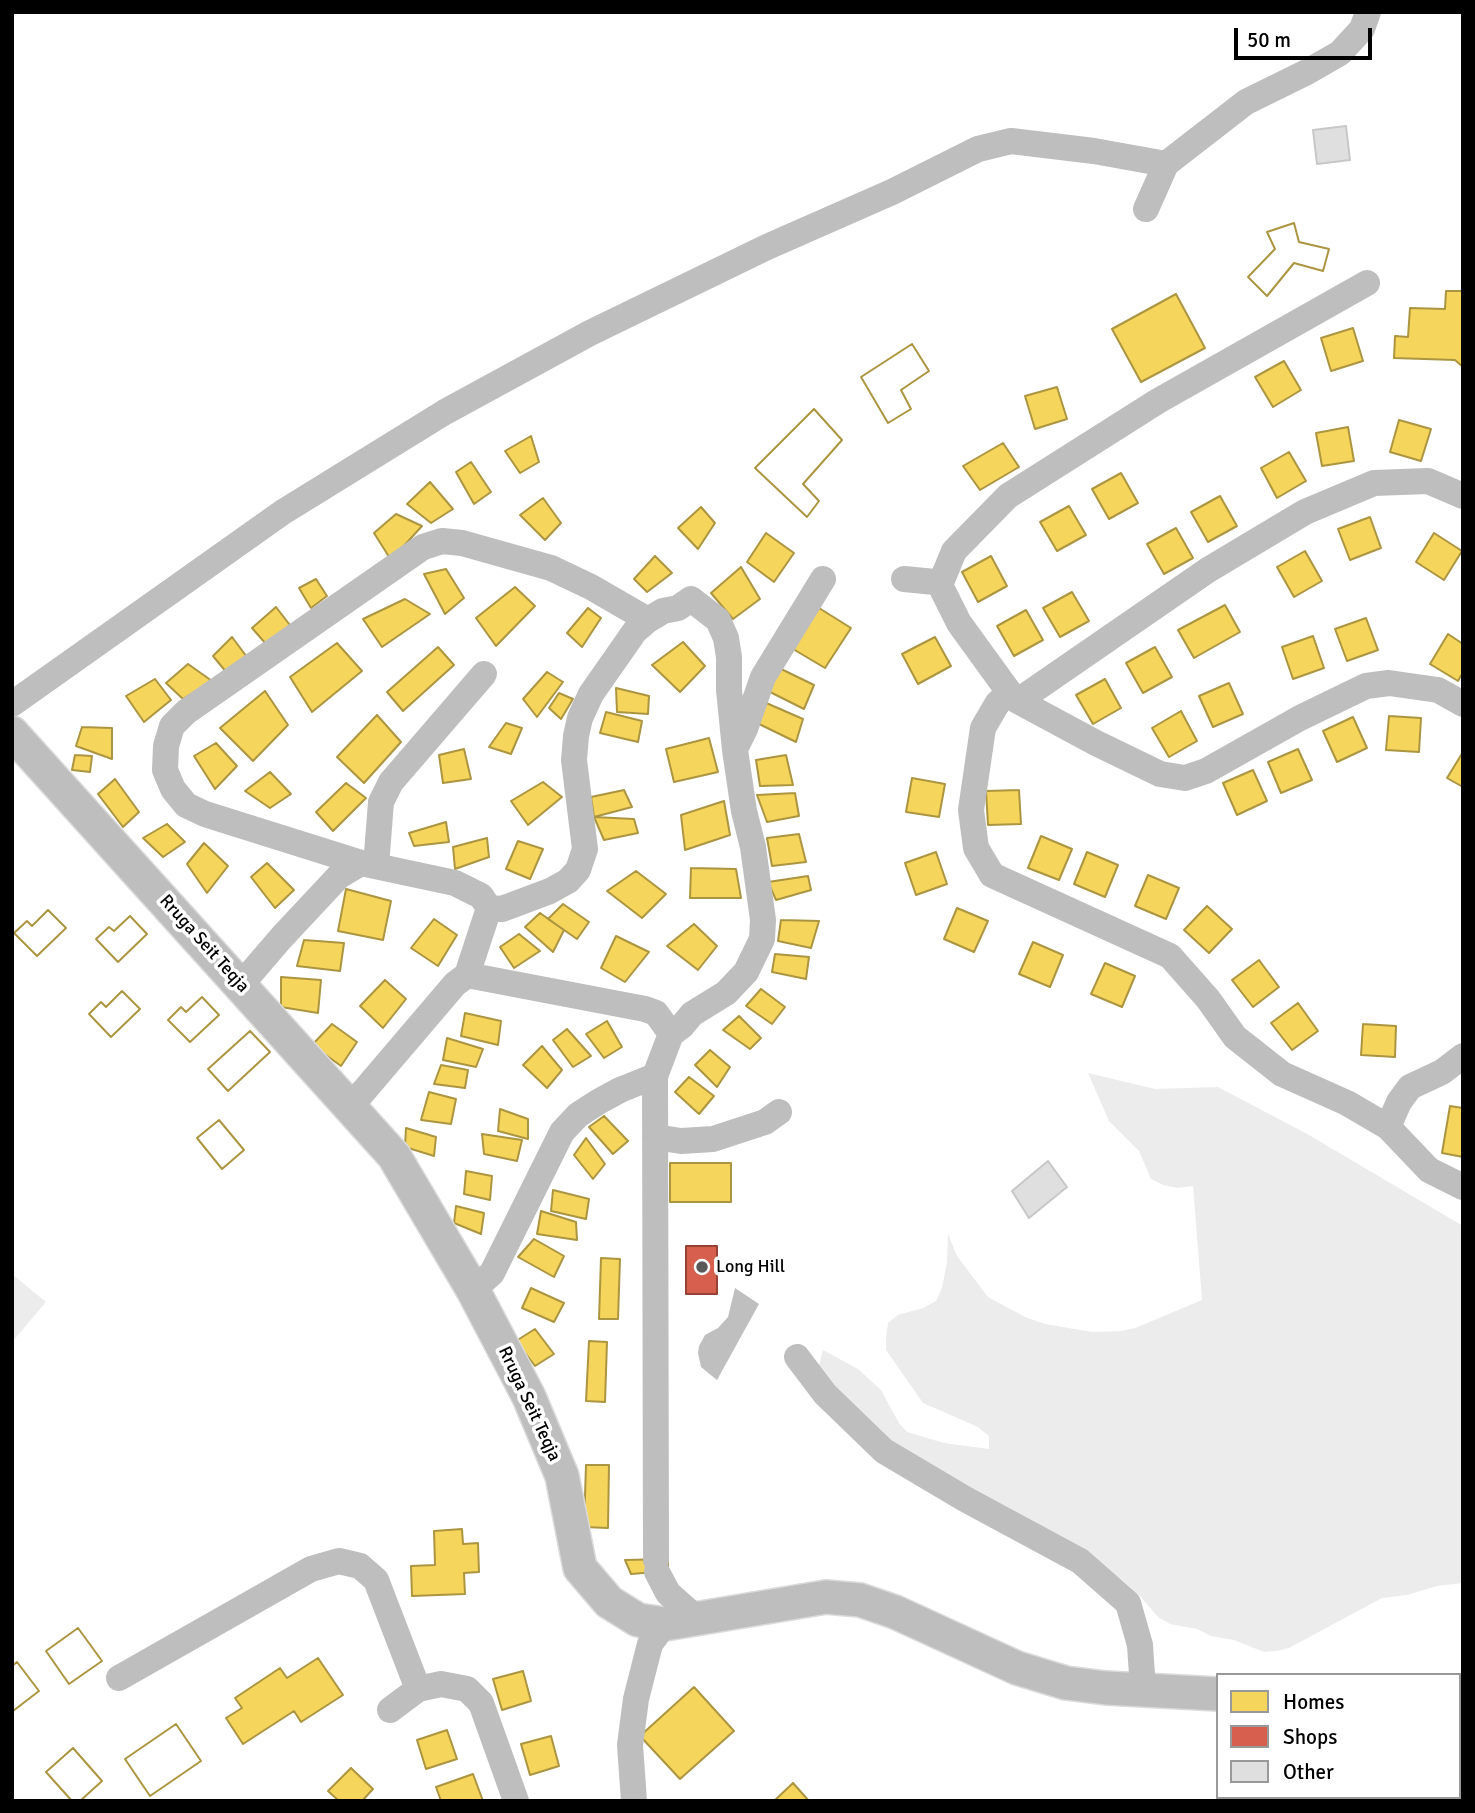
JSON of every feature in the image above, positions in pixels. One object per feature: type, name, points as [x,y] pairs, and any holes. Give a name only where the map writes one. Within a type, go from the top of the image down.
[{"type":"main road","name":"Rruga Seit Teqja","points":[[12,733],[394,1156],[472,1290],[528,1397],[562,1476],[580,1568],[609,1602],[638,1620],[681,1621],[826,1597],[860,1600],[895,1612],[1017,1668],[1066,1683],[1216,1694]]},
{"type":"street","points":[[1146,209],[1166,164],[1245,102],[1340,53],[1362,29],[1368,12]]},
{"type":"street","points":[[12,704],[283,512],[445,412],[590,333],[766,247],[892,192],[978,149],[1011,141],[1094,151],[1166,164]]},
{"type":"street","points":[[940,585],[954,551],[1008,496],[1158,401],[1367,283]]},
{"type":"street","points":[[1463,496],[1428,481],[1374,483],[1306,513],[1208,570],[997,705],[983,728],[971,810],[976,848],[992,875],[1170,956],[1208,999],[1235,1037],[1282,1074],[1347,1103],[1388,1127],[1429,1170],[1463,1186]]},
{"type":"street","points":[[351,1106],[455,984],[467,975],[489,908],[481,895],[455,883],[369,864],[205,814],[186,805],[173,789],[165,770],[166,746],[172,726],[186,712],[423,547],[442,541],[462,543],[551,568],[591,587],[648,620]]},
{"type":"street","points":[[735,750],[746,729],[763,677],[823,579]]},
{"type":"street","points":[[904,579],[935,582],[940,585],[959,622],[1013,696],[1096,743],[1160,774],[1185,778],[1206,771],[1300,718],[1366,686],[1389,683],[1438,690],[1463,704]]},
{"type":"street","points":[[489,908],[502,909],[550,891],[568,881],[578,870],[585,849],[575,760],[580,718],[591,694],[635,631],[663,611],[678,608],[691,599],[718,621],[726,638],[735,750],[760,887],[763,920],[762,939],[746,972],[726,993],[692,1014],[671,1034],[655,1076],[657,1566],[681,1621],[650,1644],[635,1699],[629,1745],[634,1801]]},
{"type":"street","points":[[369,864],[381,802],[391,782],[484,674]]},
{"type":"street","points":[[251,974],[340,876],[369,864]]},
{"type":"street","points":[[467,975],[645,1009],[656,1013],[671,1034]]},
{"type":"street","points":[[1388,1127],[1399,1102],[1410,1087],[1442,1072],[1463,1056]]},
{"type":"street","points":[[472,1290],[492,1273],[562,1132],[578,1115],[598,1102],[655,1076]]},
{"type":"street","points":[[655,1137],[681,1140],[713,1139],[765,1122],[779,1112]]},
{"type":"street","points":[[797,1357],[825,1394],[884,1451],[965,1499],[1080,1561],[1128,1603],[1140,1645],[1143,1690]]},
{"type":"street","points":[[119,1678],[311,1569],[339,1561],[360,1566],[376,1580],[418,1689]]},
{"type":"street","points":[[390,1710],[418,1689],[442,1684],[467,1689],[481,1703],[516,1801]]},
{"type":"shaded area","points":[[1088,1073],[1155,1089],[1218,1087],[1309,1135],[1463,1226],[1463,1583],[1382,1598],[1289,1648],[1276,1651],[1264,1652],[1234,1640],[1170,1624],[1158,1617],[1121,1579],[889,1444],[818,1369],[823,1350],[858,1369],[881,1390],[907,1432],[944,1443],[989,1449],[989,1436],[978,1427],[923,1403],[886,1350],[888,1323],[898,1315],[936,1301],[942,1288],[947,1262],[948,1234],[957,1256],[988,1297],[1025,1317],[1045,1324],[1092,1332],[1121,1331],[1135,1328],[1202,1300],[1193,1186],[1178,1188],[1151,1179],[1139,1151],[1109,1121]]},
{"type":"shaded area","points":[[12,1274],[46,1302],[12,1342]]},
{"type":"shaded area","points":[[735,1288],[759,1304],[717,1380],[701,1367],[699,1346],[705,1335],[718,1328],[728,1317]]},
{"type":"building: Homes","points":[[1294,223],[1299,242],[1329,249],[1323,271],[1294,263],[1267,296],[1248,277],[1275,249],[1267,232]]},
{"type":"building: Homes","points":[[1294,223],[1299,242],[1329,249],[1323,271],[1294,263],[1267,296],[1248,277],[1275,249],[1267,232]]},
{"type":"building: Homes","points":[[1446,291],[1463,291],[1463,367],[1455,360],[1394,358],[1395,336],[1408,337],[1410,308],[1445,309]]},
{"type":"building: Homes","points":[[1176,294],[1205,348],[1141,382],[1112,329]]},
{"type":"building: Homes","points":[[1353,328],[1363,361],[1331,371],[1321,338]]},
{"type":"building: Homes","points":[[912,344],[929,371],[901,390],[911,409],[888,423],[861,377]]},
{"type":"building: Homes","points":[[912,344],[929,371],[901,390],[911,409],[888,423],[861,377]]},
{"type":"building: Homes","points":[[1284,361],[1301,390],[1273,407],[1255,377]]},
{"type":"building: Homes","points":[[1057,387],[1067,419],[1035,429],[1025,396]]},
{"type":"building: Homes","points":[[814,409],[842,440],[803,484],[819,501],[807,517],[755,468]]},
{"type":"building: Homes","points":[[814,409],[842,440],[803,484],[819,501],[807,517],[755,468]]},
{"type":"building: Homes","points":[[1399,420],[1431,429],[1421,461],[1390,452]]},
{"type":"building: Homes","points":[[1348,427],[1354,461],[1322,466],[1316,433]]},
{"type":"building: Homes","points":[[531,436],[539,462],[520,473],[505,451]]},
{"type":"building: Homes","points":[[1003,443],[1019,467],[980,490],[963,466]]},
{"type":"building: Homes","points":[[1289,452],[1306,481],[1277,498],[1261,468]]},
{"type":"building: Homes","points":[[471,462],[491,492],[474,504],[456,472]]},
{"type":"building: Homes","points":[[1121,473],[1138,503],[1109,519],[1092,489]]},
{"type":"building: Homes","points":[[430,482],[453,509],[431,523],[407,504]]},
{"type":"building: Homes","points":[[1220,496],[1237,526],[1208,542],[1191,512]]},
{"type":"building: Homes","points":[[543,498],[561,523],[545,540],[520,515]]},
{"type":"building: Homes","points":[[1069,506],[1086,535],[1057,551],[1040,522]]},
{"type":"building: Homes","points":[[701,507],[715,523],[698,549],[678,528]]},
{"type":"building: Homes","points":[[396,514],[422,526],[391,560],[374,533]]},
{"type":"building: Homes","points":[[1370,517],[1381,548],[1350,560],[1338,529]]},
{"type":"building: Homes","points":[[1176,528],[1193,558],[1164,574],[1147,544]]},
{"type":"building: Homes","points":[[766,533],[794,553],[774,582],[747,562]]},
{"type":"building: Homes","points":[[1434,533],[1462,551],[1444,580],[1416,562]]},
{"type":"building: Homes","points":[[1305,551],[1322,581],[1294,597],[1277,567]]},
{"type":"building: Homes","points":[[655,556],[672,573],[647,592],[634,579]]},
{"type":"building: Homes","points":[[991,556],[1007,586],[978,602],[962,572]]},
{"type":"building: Homes","points":[[741,567],[760,599],[733,619],[711,593]]},
{"type":"building: Homes","points":[[446,569],[464,598],[445,614],[424,574]]},
{"type":"building: Homes","points":[[316,579],[327,596],[311,608],[299,588]]},
{"type":"building: Homes","points":[[515,587],[535,606],[496,646],[476,618]]},
{"type":"building: Homes","points":[[1072,592],[1089,621],[1060,637],[1043,608]]},
{"type":"building: Homes","points":[[405,599],[430,614],[382,647],[363,619]]},
{"type":"building: Homes","points":[[1225,605],[1240,632],[1194,658],[1178,630]]},
{"type":"building: Homes","points":[[276,607],[293,629],[266,644],[252,628]]},
{"type":"building: Homes","points":[[588,608],[601,618],[582,647],[567,633]]},
{"type":"building: Homes","points":[[819,608],[851,628],[825,668],[793,649]]},
{"type":"building: Homes","points":[[1026,610],[1043,640],[1014,656],[997,626]]},
{"type":"building: Homes","points":[[1366,618],[1378,650],[1347,661],[1335,629]]},
{"type":"building: Homes","points":[[1448,634],[1463,644],[1463,672],[1458,681],[1430,664]]},
{"type":"building: Homes","points":[[1313,636],[1324,668],[1293,679],[1282,647]]},
{"type":"building: Homes","points":[[232,637],[247,657],[227,673],[213,656]]},
{"type":"building: Homes","points":[[935,637],[951,666],[918,684],[902,654]]},
{"type":"building: Homes","points":[[683,642],[705,666],[680,692],[652,665]]},
{"type":"building: Homes","points":[[337,643],[362,671],[312,712],[290,677]]},
{"type":"building: Homes","points":[[438,647],[454,665],[403,711],[387,692]]},
{"type":"building: Homes","points":[[1155,647],[1172,677],[1143,693],[1126,663]]},
{"type":"building: Homes","points":[[188,664],[212,681],[183,699],[166,683]]},
{"type":"building: Homes","points":[[777,667],[814,685],[804,709],[768,691]]},
{"type":"building: Homes","points":[[547,672],[563,682],[537,717],[523,699]]},
{"type":"building: Homes","points":[[155,679],[171,700],[144,722],[126,696]]},
{"type":"building: Homes","points":[[1105,679],[1121,708],[1093,724],[1076,695]]},
{"type":"building: Homes","points":[[1229,683],[1243,714],[1213,727],[1199,696]]},
{"type":"building: Homes","points":[[616,688],[649,696],[648,714],[617,712]]},
{"type":"building: Homes","points":[[265,691],[288,725],[253,761],[220,728]]},
{"type":"building: Homes","points":[[559,693],[573,699],[561,719],[549,708]]},
{"type":"building: Homes","points":[[764,702],[803,719],[796,742],[757,723]]},
{"type":"building: Homes","points":[[1181,711],[1197,741],[1169,757],[1152,728]]},
{"type":"building: Homes","points":[[606,712],[642,721],[638,742],[600,733]]},
{"type":"building: Homes","points":[[377,715],[401,742],[364,783],[337,757]]},
{"type":"building: Homes","points":[[1389,716],[1421,718],[1419,752],[1386,750]]},
{"type":"building: Homes","points":[[1353,717],[1367,748],[1337,762],[1323,731]]},
{"type":"building: Homes","points":[[506,723],[522,728],[511,754],[489,747]]},
{"type":"building: Homes","points":[[82,727],[112,728],[112,759],[76,746]]},
{"type":"building: Homes","points":[[709,738],[718,772],[674,782],[666,749]]},
{"type":"building: Homes","points":[[216,743],[237,766],[215,789],[194,756]]},
{"type":"building: Homes","points":[[464,749],[471,779],[443,783],[439,755]]},
{"type":"building: Homes","points":[[1298,749],[1312,780],[1281,793],[1268,762]]},
{"type":"building: Homes","points":[[1463,752],[1463,787],[1447,778]]},
{"type":"building: Homes","points":[[75,755],[92,756],[90,772],[72,770]]},
{"type":"building: Homes","points":[[786,755],[793,785],[760,786],[756,760]]},
{"type":"building: Homes","points":[[1253,770],[1267,801],[1237,815],[1223,783]]},
{"type":"building: Homes","points":[[270,772],[291,794],[270,808],[245,791]]},
{"type":"building: Homes","points":[[912,778],[945,784],[939,817],[906,812]]},
{"type":"building: Homes","points":[[115,779],[139,812],[123,827],[98,794]]},
{"type":"building: Homes","points":[[543,782],[562,797],[528,825],[511,801]]},
{"type":"building: Homes","points":[[346,783],[366,798],[333,831],[316,812]]},
{"type":"building: Homes","points":[[624,790],[632,807],[594,817],[591,797]]},
{"type":"building: Homes","points":[[1019,790],[1021,824],[988,825],[986,791]]},
{"type":"building: Homes","points":[[795,793],[799,816],[767,822],[757,795]]},
{"type":"building: Homes","points":[[724,801],[730,835],[685,850],[681,815]]},
{"type":"building: Homes","points":[[594,817],[634,819],[638,833],[604,840]]},
{"type":"building: Homes","points":[[446,822],[449,842],[414,846],[409,833]]},
{"type":"building: Homes","points":[[167,824],[185,842],[163,857],[143,838]]},
{"type":"building: Homes","points":[[799,834],[806,862],[772,866],[767,838]]},
{"type":"building: Homes","points":[[1041,836],[1072,849],[1059,880],[1028,868]]},
{"type":"building: Homes","points":[[487,838],[489,857],[455,869],[453,847]]},
{"type":"building: Homes","points":[[518,841],[543,849],[530,879],[506,869]]},
{"type":"building: Homes","points":[[204,843],[228,866],[207,893],[187,864]]},
{"type":"building: Homes","points":[[936,852],[947,884],[916,895],[905,863]]},
{"type":"building: Homes","points":[[1087,852],[1118,865],[1105,897],[1074,884]]},
{"type":"building: Homes","points":[[267,863],[294,890],[275,908],[251,877]]},
{"type":"building: Homes","points":[[691,868],[736,869],[741,898],[690,898]]},
{"type":"building: Homes","points":[[636,871],[666,894],[642,918],[607,891]]},
{"type":"building: Homes","points":[[1148,875],[1179,888],[1166,919],[1135,906]]},
{"type":"building: Homes","points":[[808,876],[811,890],[776,900],[768,882]]},
{"type":"building: Homes","points":[[346,889],[391,901],[383,940],[338,931]]},
{"type":"building: Homes","points":[[563,904],[589,922],[577,939],[548,919]]},
{"type":"building: Homes","points":[[1207,906],[1232,929],[1209,953],[1184,930]]},
{"type":"building: Homes","points":[[957,908],[988,921],[974,952],[944,939]]},
{"type":"building: Homes","points":[[48,910],[66,928],[37,956],[14,933],[27,921],[32,926]]},
{"type":"building: Homes","points":[[48,910],[66,928],[37,956],[14,933],[27,921],[32,926]]},
{"type":"building: Homes","points":[[540,913],[564,930],[553,952],[525,927]]},
{"type":"building: Homes","points":[[130,916],[147,934],[118,962],[96,939],[109,927],[114,931]]},
{"type":"building: Homes","points":[[130,916],[147,934],[118,962],[96,939],[109,927],[114,931]]},
{"type":"building: Homes","points":[[434,919],[457,935],[438,966],[411,948]]},
{"type":"building: Homes","points":[[781,920],[819,921],[811,948],[778,941]]},
{"type":"building: Homes","points":[[694,924],[717,946],[698,970],[667,946]]},
{"type":"building: Homes","points":[[519,934],[540,951],[514,968],[500,947]]},
{"type":"building: Homes","points":[[616,936],[649,952],[625,982],[601,968]]},
{"type":"building: Homes","points":[[304,940],[344,943],[340,971],[297,966]]},
{"type":"building: Homes","points":[[1033,942],[1063,955],[1050,987],[1019,974]]},
{"type":"building: Homes","points":[[775,954],[809,957],[806,979],[772,972]]},
{"type":"building: Homes","points":[[1259,960],[1279,987],[1253,1007],[1232,980]]},
{"type":"building: Homes","points":[[1105,963],[1135,976],[1122,1007],[1091,994]]},
{"type":"building: Homes","points":[[281,977],[321,980],[318,1013],[281,1007]]},
{"type":"building: Homes","points":[[385,980],[406,999],[383,1028],[360,1006]]},
{"type":"building: Homes","points":[[761,989],[785,1007],[772,1024],[746,1006]]},
{"type":"building: Homes","points":[[122,991],[140,1009],[111,1037],[89,1014],[101,1002],[106,1007]]},
{"type":"building: Homes","points":[[122,991],[140,1009],[111,1037],[89,1014],[101,1002],[106,1007]]},
{"type":"building: Homes","points":[[202,997],[219,1015],[190,1042],[168,1020],[181,1007],[186,1012]]},
{"type":"building: Homes","points":[[202,997],[219,1015],[190,1042],[168,1020],[181,1007],[186,1012]]},
{"type":"building: Homes","points":[[1298,1003],[1318,1031],[1292,1050],[1271,1023]]},
{"type":"building: Homes","points":[[465,1013],[501,1021],[498,1045],[461,1036]]},
{"type":"building: Homes","points":[[739,1016],[761,1038],[750,1049],[723,1030]]},
{"type":"building: Homes","points":[[607,1021],[622,1047],[604,1058],[586,1034]]},
{"type":"building: Homes","points":[[332,1024],[357,1042],[341,1066],[312,1045]]},
{"type":"building: Homes","points":[[1363,1024],[1396,1026],[1395,1057],[1361,1055]]},
{"type":"building: Homes","points":[[567,1029],[591,1056],[573,1067],[553,1040]]},
{"type":"building: Homes","points":[[250,1031],[270,1052],[228,1091],[208,1069]]},
{"type":"building: Homes","points":[[250,1031],[270,1052],[228,1091],[208,1069]]},
{"type":"building: Homes","points":[[447,1038],[483,1049],[476,1067],[443,1060]]},
{"type":"building: Homes","points":[[542,1046],[562,1070],[547,1088],[523,1065]]},
{"type":"building: Homes","points":[[710,1050],[730,1067],[717,1087],[695,1065]]},
{"type":"building: Homes","points":[[441,1065],[468,1070],[465,1088],[434,1084]]},
{"type":"building: Homes","points":[[689,1077],[714,1096],[699,1114],[675,1092]]},
{"type":"building: Homes","points":[[429,1092],[456,1099],[451,1124],[421,1120]]},
{"type":"building: Homes","points":[[1450,1106],[1463,1108],[1463,1157],[1442,1153]]},
{"type":"building: Homes","points":[[500,1109],[528,1119],[528,1139],[498,1131]]},
{"type":"building: Homes","points":[[604,1116],[628,1141],[613,1154],[589,1127]]},
{"type":"building: Homes","points":[[219,1120],[244,1150],[222,1169],[197,1138]]},
{"type":"building: Homes","points":[[219,1120],[244,1150],[222,1169],[197,1138]]},
{"type":"building: Homes","points":[[406,1128],[436,1137],[434,1156],[405,1147]]},
{"type":"building: Homes","points":[[482,1134],[522,1140],[517,1161],[484,1154]]},
{"type":"building: Homes","points":[[586,1138],[605,1164],[593,1179],[574,1155]]},
{"type":"building: Homes","points":[[670,1163],[731,1163],[731,1202],[670,1202]]},
{"type":"building: Homes","points":[[466,1171],[492,1176],[490,1200],[464,1194]]},
{"type":"building: Homes","points":[[553,1190],[589,1199],[586,1219],[551,1211]]},
{"type":"building: Homes","points":[[456,1206],[484,1213],[481,1234],[454,1223]]},
{"type":"building: Homes","points":[[541,1211],[576,1222],[577,1240],[537,1234]]},
{"type":"building: Homes","points":[[534,1239],[564,1256],[554,1277],[518,1257]]},
{"type":"building: Homes","points":[[601,1258],[620,1259],[618,1319],[599,1319]]},
{"type":"building: Homes","points":[[531,1288],[564,1303],[554,1322],[522,1308]]},
{"type":"building: Homes","points":[[535,1329],[554,1354],[535,1366],[516,1341]]},
{"type":"building: Homes","points":[[589,1341],[607,1342],[605,1402],[586,1401]]},
{"type":"building: Homes","points":[[586,1465],[609,1465],[608,1528],[584,1527]]},
{"type":"building: Homes","points":[[462,1529],[463,1544],[478,1543],[479,1572],[464,1573],[465,1594],[412,1596],[411,1566],[435,1565],[434,1531]]},
{"type":"building: Homes","points":[[668,1559],[668,1571],[631,1574],[625,1560]]},
{"type":"building: Homes","points":[[78,1628],[102,1661],[69,1684],[46,1651]]},
{"type":"building: Homes","points":[[78,1628],[102,1661],[69,1684],[46,1651]]},
{"type":"building: Homes","points":[[318,1658],[343,1695],[301,1722],[294,1711],[243,1744],[226,1718],[242,1708],[235,1698],[280,1668],[287,1678]]},
{"type":"building: Homes","points":[[17,1662],[39,1691],[13,1711],[12,1666]]},
{"type":"building: Homes","points":[[17,1662],[39,1691],[13,1711],[12,1666]]},
{"type":"building: Homes","points":[[523,1671],[531,1701],[502,1710],[493,1679]]},
{"type":"building: Homes","points":[[694,1687],[734,1731],[680,1779],[640,1736]]},
{"type":"building: Homes","points":[[176,1724],[201,1761],[150,1796],[125,1759]]},
{"type":"building: Homes","points":[[176,1724],[201,1761],[150,1796],[125,1759]]},
{"type":"building: Homes","points":[[447,1730],[457,1759],[426,1769],[417,1740]]},
{"type":"building: Homes","points":[[551,1736],[559,1766],[530,1775],[521,1744]]},
{"type":"building: Homes","points":[[73,1748],[102,1781],[80,1801],[72,1801],[46,1772]]},
{"type":"building: Homes","points":[[73,1748],[102,1781],[80,1801],[72,1801],[46,1772]]},
{"type":"building: Homes","points":[[351,1768],[373,1789],[362,1801],[339,1801],[328,1791]]},
{"type":"building: Homes","points":[[473,1774],[483,1801],[441,1801],[436,1787]]},
{"type":"building: Homes","points":[[793,1783],[809,1801],[774,1801]]},
{"type":"building: Shops","name":"Long Hill","points":[[686,1246],[717,1246],[717,1294],[686,1294]]},
{"type":"building: Other","points":[[1346,126],[1350,160],[1317,164],[1313,130]]},
{"type":"building: Other","points":[[1048,1161],[1067,1187],[1029,1218],[1012,1191]]},
{"type":"place","name":"Long Hill","points":[[702,1267]]}]
